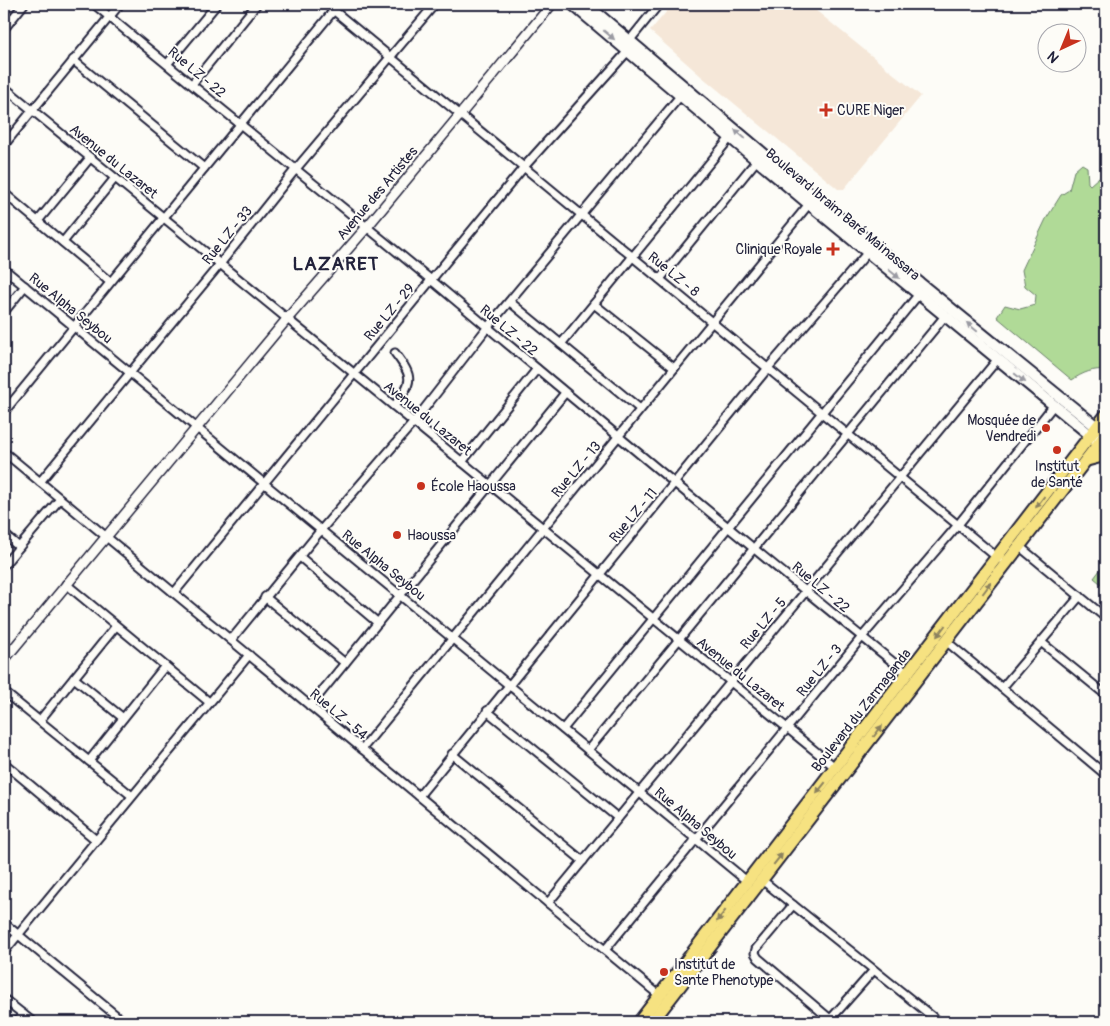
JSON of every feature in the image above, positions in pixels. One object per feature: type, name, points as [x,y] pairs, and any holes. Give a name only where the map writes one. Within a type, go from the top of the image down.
[{"type":"main road","name":"Boulevard Ibraim Baré Maïnassara","points":[[572,4],[1053,406],[1102,437]]},
{"type":"main road","name":"Boulevard Ibraim Baré Maïnassara","points":[[586,4],[1102,437]]},
{"type":"main road","name":"Boulevard du Zarmaganda","points":[[646,1021],[762,880],[946,641],[1001,561],[1019,546],[1087,460],[1102,437],[1106,415]]},
{"type":"main road","name":"Boulevard du Zarmaganda","points":[[646,1021],[659,995],[908,674],[1102,437]]},
{"type":"main road","points":[[1087,460],[1106,455]]},
{"type":"street","points":[[4,29],[24,4]]},
{"type":"street","name":"Rue LZ - 22","points":[[94,4],[367,227],[728,529],[908,674]]},
{"type":"street","points":[[4,145],[120,4]]},
{"type":"street","points":[[168,64],[217,4]]},
{"type":"street","points":[[192,84],[257,4]]},
{"type":"street","name":"Rue LZ - 8","points":[[326,4],[1001,561]]},
{"type":"street","points":[[4,412],[339,4]]},
{"type":"street","name":"Rue LZ - 33","points":[[40,482],[295,170],[435,4]]},
{"type":"street","name":"Avenue des Artistes","points":[[4,660],[552,4]]},
{"type":"street","points":[[630,40],[659,4]]},
{"type":"street","name":"Rue LZ - 29","points":[[174,593],[524,167],[628,51]]},
{"type":"street","points":[[73,60],[204,168]]},
{"type":"street","name":"Avenue du Lazaret","points":[[4,87],[836,768]]},
{"type":"street","points":[[231,640],[265,597],[414,422],[487,328],[681,96]]},
{"type":"street","points":[[561,344],[730,138]]},
{"type":"street","points":[[38,221],[90,158]]},
{"type":"street","points":[[660,279],[757,160]]},
{"type":"street","points":[[63,242],[115,178]]},
{"type":"street","points":[[4,193],[110,282]]},
{"type":"street","name":"Rue LZ - 13","points":[[362,749],[809,204]]},
{"type":"street","name":"Rue LZ - 11","points":[[419,796],[768,368],[868,252]]},
{"type":"street","name":"Rue Alpha Seybou","points":[[4,269],[748,882]]},
{"type":"street","points":[[4,312],[25,286]]},
{"type":"street","points":[[563,729],[919,294]]},
{"type":"street","points":[[510,302],[640,409]]},
{"type":"street","points":[[594,304],[674,368]]},
{"type":"street","points":[[588,750],[945,316]]},
{"type":"street","points":[[394,406],[406,390],[409,382],[409,375],[395,353]]},
{"type":"street","name":"Rue LZ - 5","points":[[548,903],[997,360]]},
{"type":"street","points":[[462,462],[537,369]]},
{"type":"street","points":[[310,706],[565,393]]},
{"type":"street","name":"Rue LZ - 3","points":[[605,950],[862,638],[957,526],[1053,406]]},
{"type":"street","name":"Rue LZ - 54","points":[[4,452],[659,995]]},
{"type":"street","points":[[4,565],[60,498]]},
{"type":"street","points":[[4,534],[19,547]]},
{"type":"street","points":[[1019,546],[1106,618]]},
{"type":"street","points":[[300,557],[378,623]]},
{"type":"street","points":[[66,584],[210,702]]},
{"type":"street","points":[[1002,688],[1080,596]]},
{"type":"street","points":[[265,597],[345,664]]},
{"type":"street","points":[[40,720],[116,626]]},
{"type":"street","points":[[946,641],[1106,775]]},
{"type":"street","points":[[1041,642],[1106,695]]},
{"type":"street","points":[[4,952],[249,655]]},
{"type":"street","points":[[89,760],[165,666]]},
{"type":"street","points":[[74,678],[123,718]]},
{"type":"street","points":[[4,692],[132,796]]},
{"type":"street","points":[[487,711],[618,818]]},
{"type":"street","points":[[452,754],[583,861]]},
{"type":"street","points":[[4,763],[96,840]]},
{"type":"street","points":[[762,880],[939,1022]]},
{"type":"street","points":[[794,905],[756,948],[755,953],[758,958],[829,1021],[874,970]]},
{"type":"street","points":[[4,923],[124,1022]]},
{"type":"street","points":[[4,999],[33,1022]]},
{"type":"street","points":[[17,1022],[23,1014]]},
{"type":"shaded area","name":"CURE Niger","points":[[673,4],[808,4],[921,96],[844,189],[838,189],[701,76],[650,31]]},
{"type":"green space","points":[[1082,164],[1087,167],[1088,183],[1090,185],[1099,177],[1106,178],[1106,370],[1088,372],[1072,380],[997,317],[1005,305],[1020,309],[1035,305],[1036,295],[1025,286],[1022,270],[1046,219],[1061,195],[1069,190],[1074,171]]},
{"type":"green space","points":[[1106,562],[1106,588],[1094,578]]},
{"type":"place","name":"CURE Niger","points":[[826,110]]},
{"type":"place","name":"Clinique Royale","points":[[833,249]]},
{"type":"place","name":"Mosquée de Vendredi","points":[[1046,428]]},
{"type":"place","name":"Institut de Santé","points":[[1057,450]]},
{"type":"place","name":"École Haoussa","points":[[421,486]]},
{"type":"place","name":"Haoussa","points":[[397,535]]},
{"type":"place","name":"Institut de Sante Phenotype","points":[[664,972]]},
{"type":"district","name":"LAZARET","points":[[336,263]]}]
